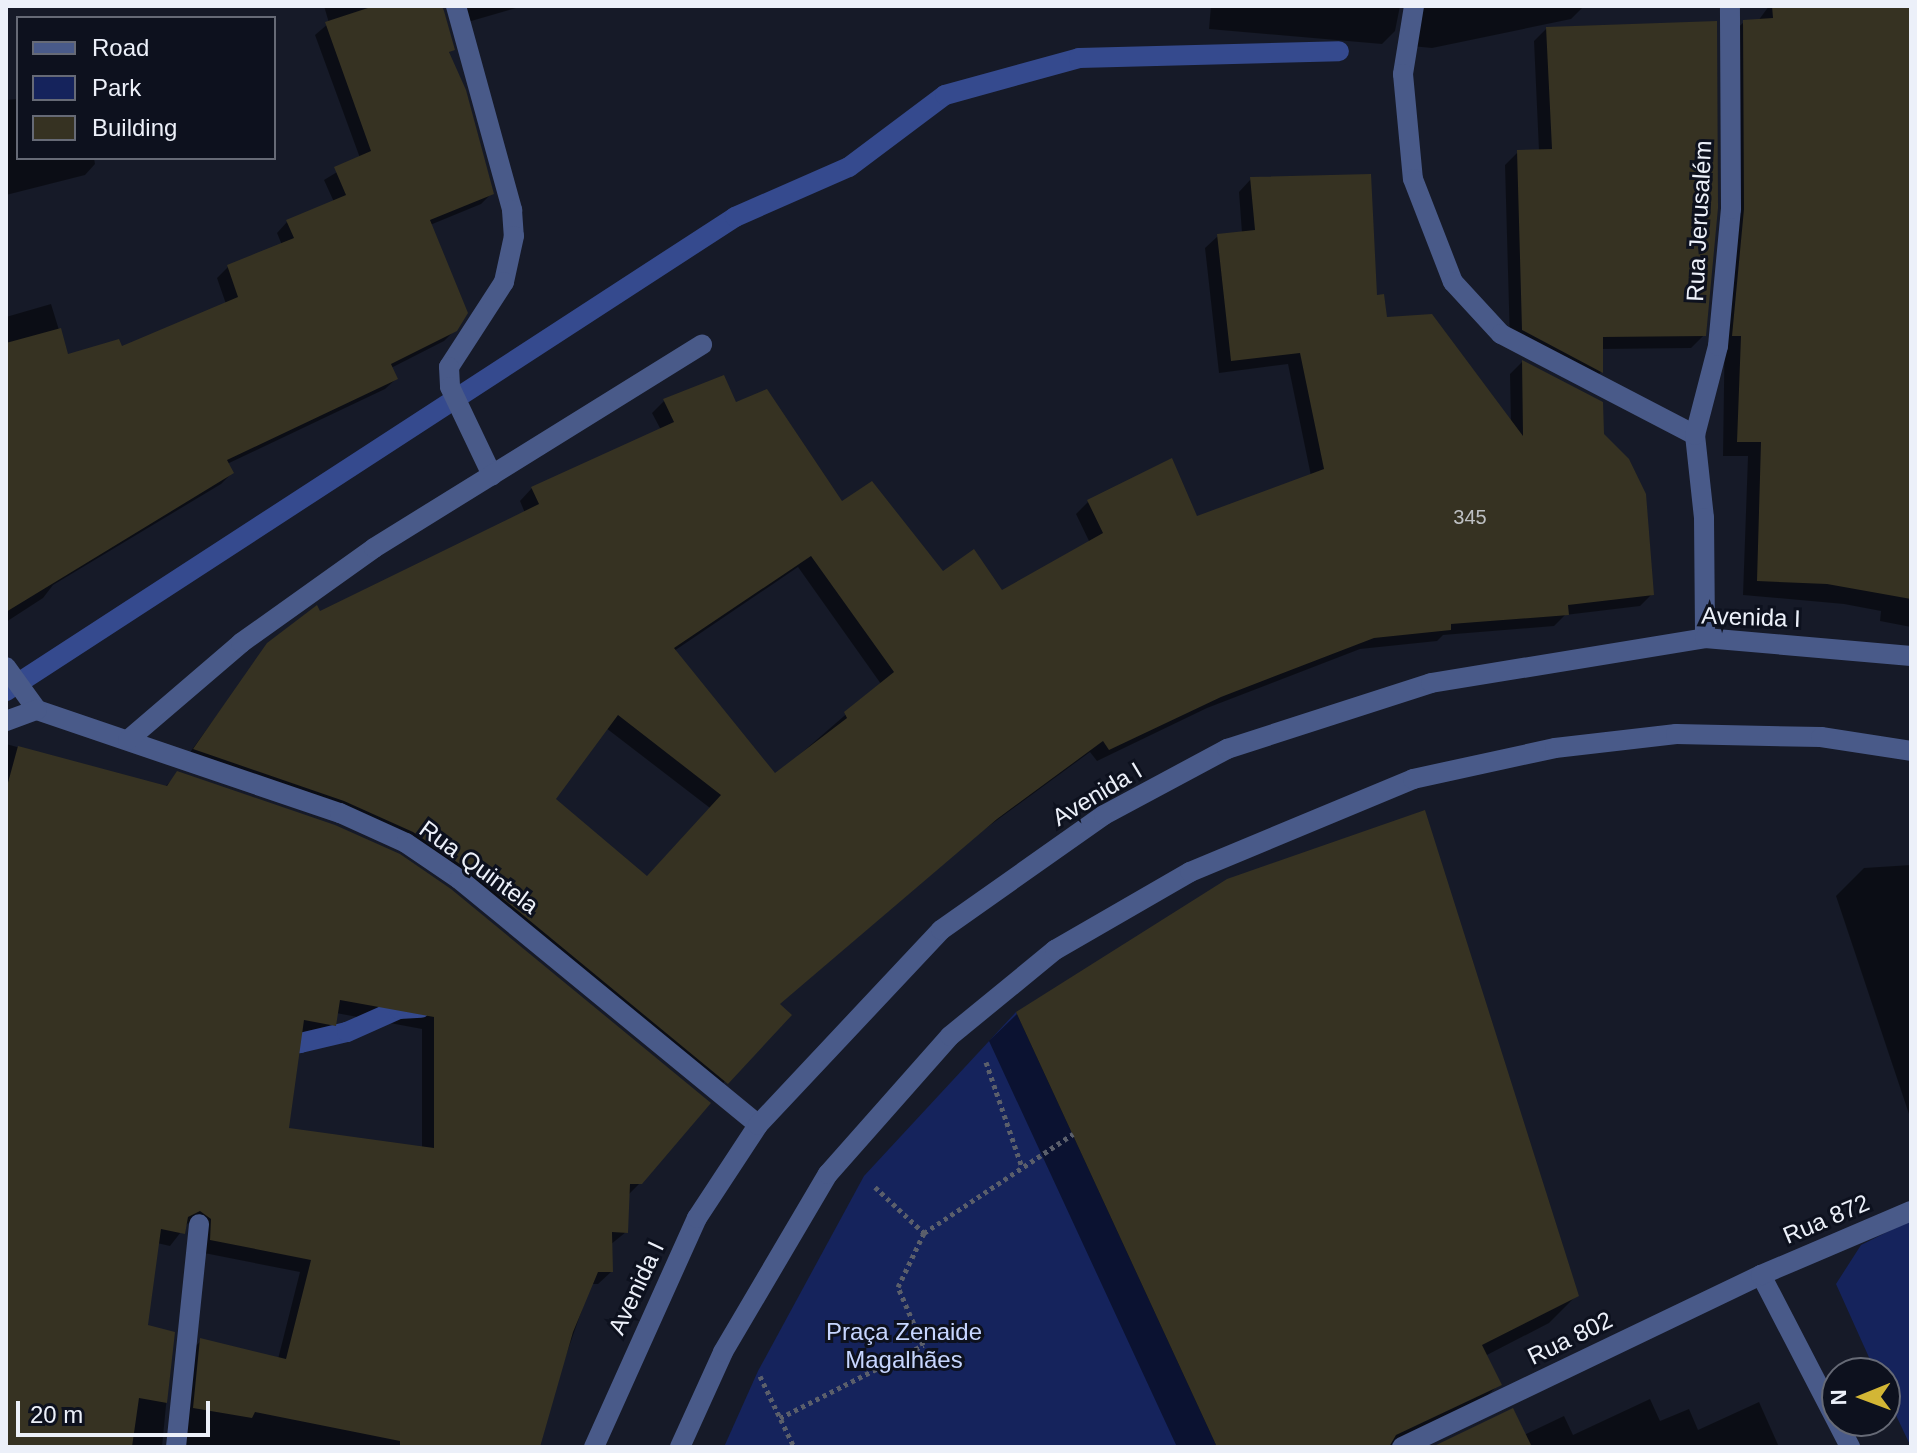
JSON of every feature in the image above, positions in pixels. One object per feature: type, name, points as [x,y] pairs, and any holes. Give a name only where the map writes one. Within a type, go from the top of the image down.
[{"type":"street","points":[[456,6],[512,210],[514,236],[504,282],[481,324],[456,350],[450,387],[492,475]]},
{"type":"street","points":[[1414,6],[1403,74],[1413,179],[1453,282],[1501,334],[1695,435],[1704,518],[1705,638]]},
{"type":"street","name":"Rua Jerusalém","points":[[1695,435],[1718,346],[1731,209],[1730,6]]},
{"type":"street","points":[[128,740],[241,643],[374,548],[702,345]]},
{"type":"street","name":"Avenida I","points":[[594,1447],[697,1218],[758,1125],[941,930],[1104,815],[1227,749],[1431,683],[1705,638],[1911,656]]},
{"type":"street","points":[[6,721],[34,706],[7,669]]},
{"type":"street","name":"Rua Quintela","points":[[34,706],[340,813],[406,843],[459,879],[758,1125]]},
{"type":"street","points":[[680,1447],[723,1352],[828,1174],[950,1036],[1055,950],[1190,872],[1413,779],[1555,748],[1676,734],[1821,737],[1911,751]]},
{"type":"street","name":"Rua 872","points":[[1761,1275],[1911,1211]]},
{"type":"street","points":[[176,1447],[199,1224]]},
{"type":"street","points":[[1761,1275],[1850,1447]]},
{"type":"street","name":"Rua 802","points":[[1402,1447],[1761,1275]]},
{"type":"path","points":[[985,1059],[1022,1167]]},
{"type":"path","points":[[780,1418],[923,1345],[898,1287],[924,1233],[1073,1134]]},
{"type":"path","points":[[864,1176],[924,1233]]},
{"type":"path","points":[[758,1371],[794,1447]]},
{"type":"green space","name":"Praça Zenaide Magalhães","points":[[1016,1012],[1217,1447],[724,1447],[758,1371],[864,1176]]},
{"type":"green space","points":[[1911,1220],[1911,1447],[1901,1426],[1901,1357],[1869,1357],[1836,1284],[1861,1245]]},
{"type":"building","points":[[374,6],[442,6],[444,11],[455,50],[449,52],[466,90],[494,194],[430,220],[468,313],[457,331],[391,364],[398,379],[227,460],[234,473],[6,612],[6,343],[61,328],[68,354],[119,339],[122,346],[238,297],[227,265],[294,238],[286,220],[346,195],[334,167],[371,151],[325,22]]},
{"type":"building","points":[[1772,6],[1911,6],[1911,599],[1827,584],[1757,581],[1761,442],[1737,442],[1741,336],[1732,336],[1744,209],[1743,20],[1773,18]]},
{"type":"building","points":[[1717,21],[1718,208],[1706,336],[1603,337],[1603,373],[1522,330],[1517,150],[1552,149],[1546,27]]},
{"type":"building","points":[[1371,174],[1377,295],[1384,294],[1387,317],[1432,314],[1523,436],[1522,360],[1603,402],[1604,434],[1629,459],[1646,494],[1654,595],[1568,605],[1569,615],[1451,624],[1451,630],[1374,638],[1221,697],[1109,750],[1103,741],[997,819],[780,1004],[792,1015],[728,1084],[467,869],[413,832],[344,801],[193,749],[267,643],[317,605],[320,611],[539,504],[531,487],[674,422],[663,399],[724,375],[736,402],[767,389],[842,501],[872,481],[943,571],[974,549],[1002,590],[1103,533],[1087,500],[1172,458],[1197,516],[1324,469],[1300,353],[1231,361],[1217,234],[1255,230],[1250,177]],"holes":[[[811,556],[894,672],[844,712],[847,718],[775,773],[674,648]],[[618,715],[721,795],[647,876],[556,799]]]},
{"type":"building","points":[[18,746],[167,786],[177,771],[335,825],[400,854],[451,889],[711,1103],[642,1184],[630,1184],[628,1233],[612,1232],[613,1272],[598,1272],[573,1332],[540,1447],[400,1447],[400,1441],[255,1412],[252,1418],[193,1408],[200,1338],[286,1359],[311,1260],[210,1240],[211,1219],[200,1211],[188,1217],[185,1234],[161,1229],[148,1325],[175,1332],[167,1403],[139,1398],[132,1447],[6,1447],[6,790]],"holes":[[[340,1000],[434,1017],[434,1148],[289,1128],[304,1020],[336,1026]]]},
{"type":"building","points":[[1425,810],[1579,1296],[1482,1345],[1502,1385],[1396,1435],[1389,1447],[1217,1447],[1016,1012],[1227,879]]},
{"type":"building","points":[[1513,1408],[1532,1447],[1432,1447]]},
{"type":"waterway","points":[[6,691],[735,217],[849,167],[945,95],[1079,58],[1339,51]]},
{"type":"waterway","points":[[275,1041],[300,1043],[347,1032],[399,1009],[421,1008]]}]
